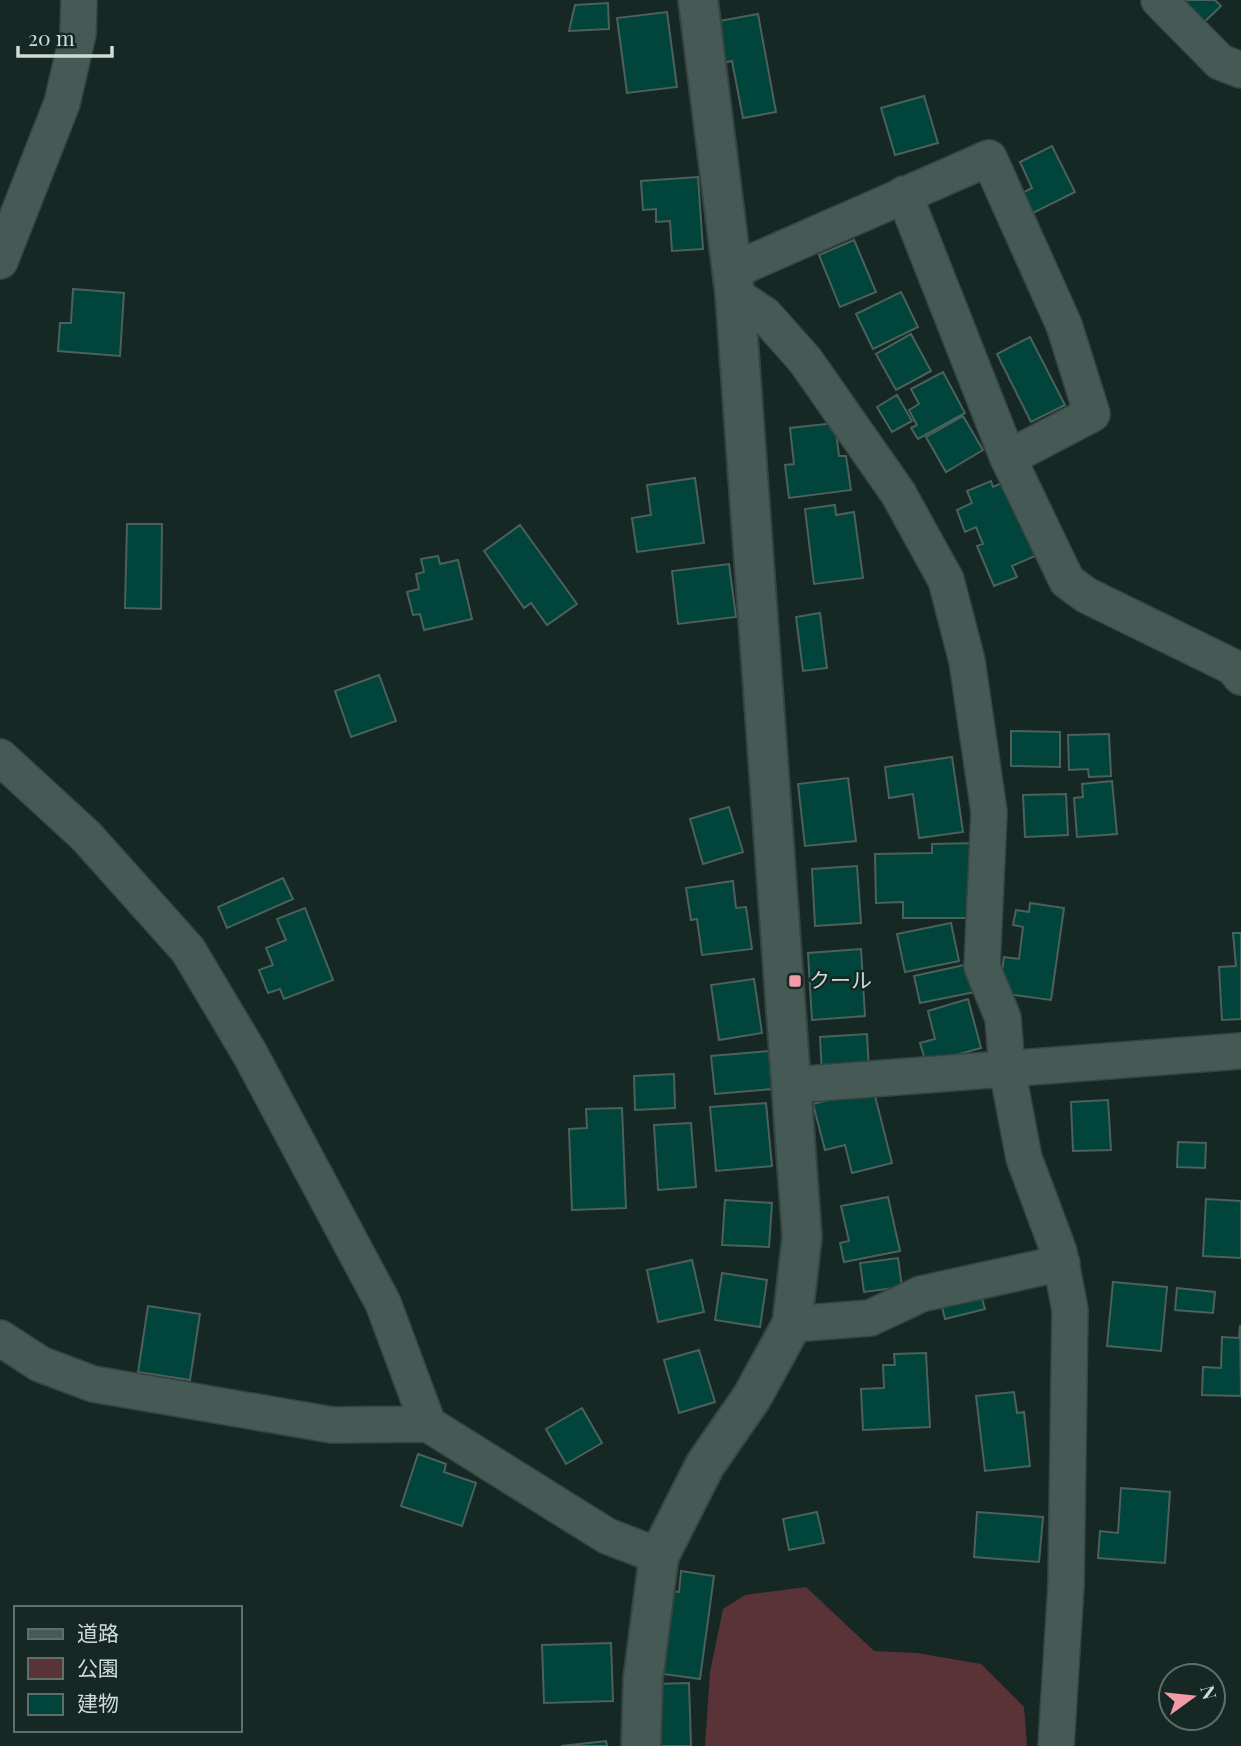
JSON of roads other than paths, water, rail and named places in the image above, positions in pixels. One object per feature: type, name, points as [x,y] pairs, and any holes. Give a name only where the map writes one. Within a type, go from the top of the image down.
[{"type":"street","points":[[0,261],[62,103],[78,34],[79,0]]},
{"type":"street","points":[[641,1746],[643,1679],[659,1556],[705,1465],[752,1397],[792,1324],[802,1237],[734,283],[698,0]]},
{"type":"street","points":[[1159,0],[1220,62],[1241,70]]},
{"type":"street","points":[[734,283],[904,194],[989,158],[1064,325],[1092,414],[1008,458]]},
{"type":"street","points":[[904,194],[1008,458],[1067,582],[1086,595],[1233,667],[1241,677]]},
{"type":"street","points":[[734,283],[805,360],[898,493],[946,580],[967,662],[989,812],[982,967],[1003,1018],[1007,1069],[1024,1158],[1062,1263],[1069,1310],[1066,1585],[1056,1746]]},
{"type":"street","points":[[0,757],[86,836],[188,950],[250,1054],[383,1303],[428,1424]]},
{"type":"street","points":[[793,1085],[1241,1051]]},
{"type":"street","points":[[792,1324],[870,1318],[921,1294],[1062,1263]]},
{"type":"street","points":[[0,1338],[40,1364],[93,1384],[332,1425],[428,1424],[607,1536],[659,1556]]},
{"type":"place","name":"クール","points":[[795,981]]}]
